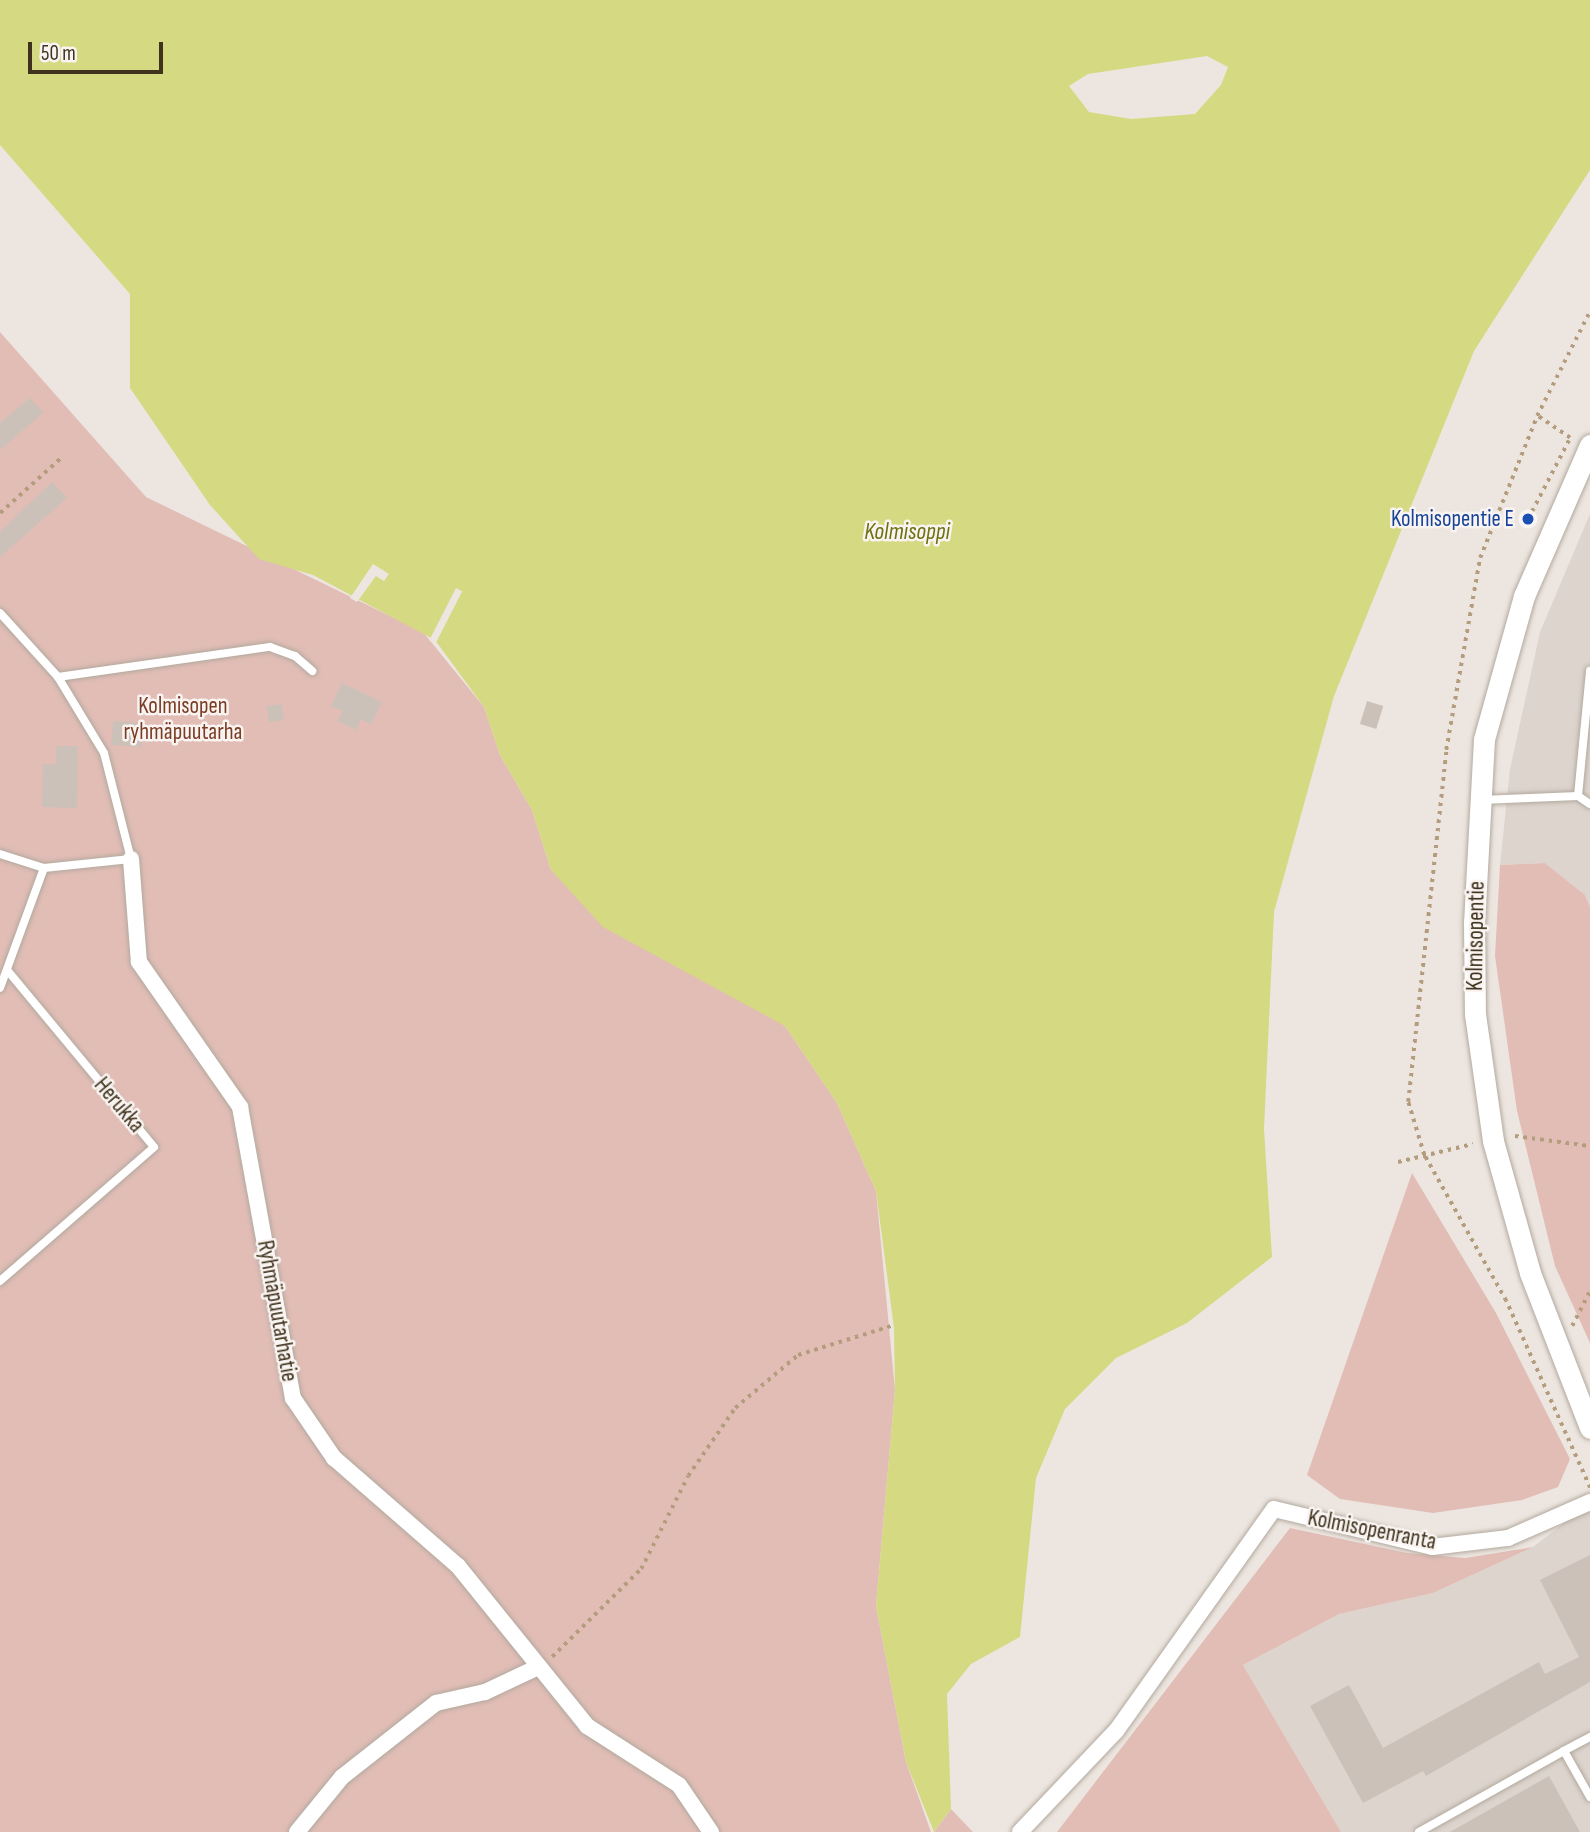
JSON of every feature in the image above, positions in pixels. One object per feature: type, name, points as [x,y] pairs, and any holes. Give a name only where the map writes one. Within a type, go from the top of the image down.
[{"type":"main road","name":"Kolmisopentie","points":[[1590,445],[1524,596],[1484,739],[1475,1014],[1493,1141],[1559,1350],[1590,1428]]},
{"type":"street","name":"Ryhmäpuutarhatie","points":[[131,859],[139,962],[240,1107],[293,1398],[334,1458],[458,1566],[536,1668],[587,1726],[679,1785],[711,1832]]},
{"type":"street","name":"Kolmisopenranta","points":[[1020,1832],[1116,1731],[1273,1509],[1432,1547],[1508,1538],[1590,1502]]},
{"type":"street","points":[[297,1832],[342,1777],[436,1703],[485,1692],[536,1668]]},
{"type":"lane","points":[[0,613],[58,677],[104,753],[131,859],[44,868],[0,854]]},
{"type":"lane","points":[[58,677],[270,647],[295,656],[312,671]]},
{"type":"lane","points":[[1578,796],[1590,671]]},
{"type":"lane","points":[[1481,800],[1578,796],[1590,804]]},
{"type":"lane","points":[[0,988],[44,868]]},
{"type":"lane","name":"Herukka","points":[[0,1281],[155,1147],[7,970]]},
{"type":"lane","points":[[1419,1832],[1590,1737]]},
{"type":"lane","points":[[1564,1751],[1590,1797]]},
{"type":"path","points":[[1590,311],[1537,416],[1480,558],[1446,750],[1408,1102],[1424,1155],[1506,1301],[1590,1489]]},
{"type":"path","points":[[1528,519],[1570,438],[1537,416]]},
{"type":"path","points":[[0,513],[61,458]]},
{"type":"path","points":[[1515,1136],[1590,1146]]},
{"type":"path","points":[[1398,1162],[1473,1144]]},
{"type":"path","points":[[1559,1350],[1590,1291]]},
{"type":"path","points":[[536,1668],[576,1640],[641,1569],[688,1476],[735,1408],[797,1355],[891,1326]]},
{"type":"shaded area","points":[[1590,514],[1590,907],[1585,895],[1545,863],[1500,865],[1510,769],[1540,632]]},
{"type":"shaded area","points":[[1590,1503],[1590,1832],[1341,1832],[1243,1665],[1339,1614],[1433,1593],[1533,1547]]},
{"type":"green space","name":"Kolmisopen ryhmäpuutarha","points":[[0,332],[146,497],[423,632],[484,707],[500,755],[532,810],[551,870],[785,1026],[837,1103],[876,1191],[895,1390],[876,1606],[906,1762],[931,1832],[0,1832]]},
{"type":"green space","points":[[1545,863],[1585,895],[1590,907],[1590,1343],[1555,1266],[1517,1111],[1495,956],[1500,865]]},
{"type":"green space","points":[[1412,1173],[1496,1313],[1570,1459],[1558,1487],[1522,1500],[1433,1513],[1340,1499],[1307,1475]]},
{"type":"green space","points":[[1290,1528],[1407,1553],[1465,1558],[1533,1547],[1433,1593],[1339,1614],[1243,1665],[1341,1832],[1057,1832]]},
{"type":"green space","points":[[951,1809],[973,1832],[934,1832]]},
{"type":"water","name":"Kolmisoppi","points":[[0,0],[1590,0],[1590,170],[1474,351],[1334,696],[1274,912],[1264,1129],[1272,1257],[1187,1323],[1116,1358],[1065,1409],[1036,1478],[1020,1637],[971,1664],[947,1694],[951,1809],[934,1832],[906,1762],[876,1606],[895,1390],[894,1328],[876,1191],[837,1103],[785,1026],[603,927],[551,870],[532,810],[500,755],[484,707],[435,640],[313,575],[259,559],[210,505],[130,388],[130,294],[0,145]],"holes":[[[1207,56],[1228,67],[1221,85],[1195,114],[1131,119],[1089,112],[1069,86],[1088,74]]]},
{"type":"pier","points":[[373,564],[389,574],[384,581],[376,576],[357,602],[350,598]]},
{"type":"pier","points":[[456,588],[462,591],[435,644],[429,641]]},
{"type":"building","points":[[30,398],[43,413],[0,450],[0,423]]},
{"type":"building","points":[[52,482],[67,498],[0,557],[0,532]]},
{"type":"building","points":[[342,683],[382,702],[371,724],[361,719],[356,730],[338,721],[342,711],[331,706]]},
{"type":"building","points":[[1367,701],[1383,706],[1376,729],[1360,724]]},
{"type":"building","points":[[281,704],[284,720],[269,723],[266,707]]},
{"type":"building","points":[[113,721],[143,723],[141,747],[111,745]]},
{"type":"building","points":[[56,746],[78,746],[77,808],[42,807],[43,764],[56,764]]},
{"type":"building","points":[[1590,1555],[1590,1682],[1426,1776],[1423,1771],[1363,1803],[1310,1706],[1349,1685],[1383,1748],[1539,1662],[1545,1674],[1579,1657],[1540,1580]]},
{"type":"building","points":[[1549,1776],[1580,1832],[1450,1832]]},
{"type":"place","name":"Kolmisopentie E","points":[[1528,519]]}]
